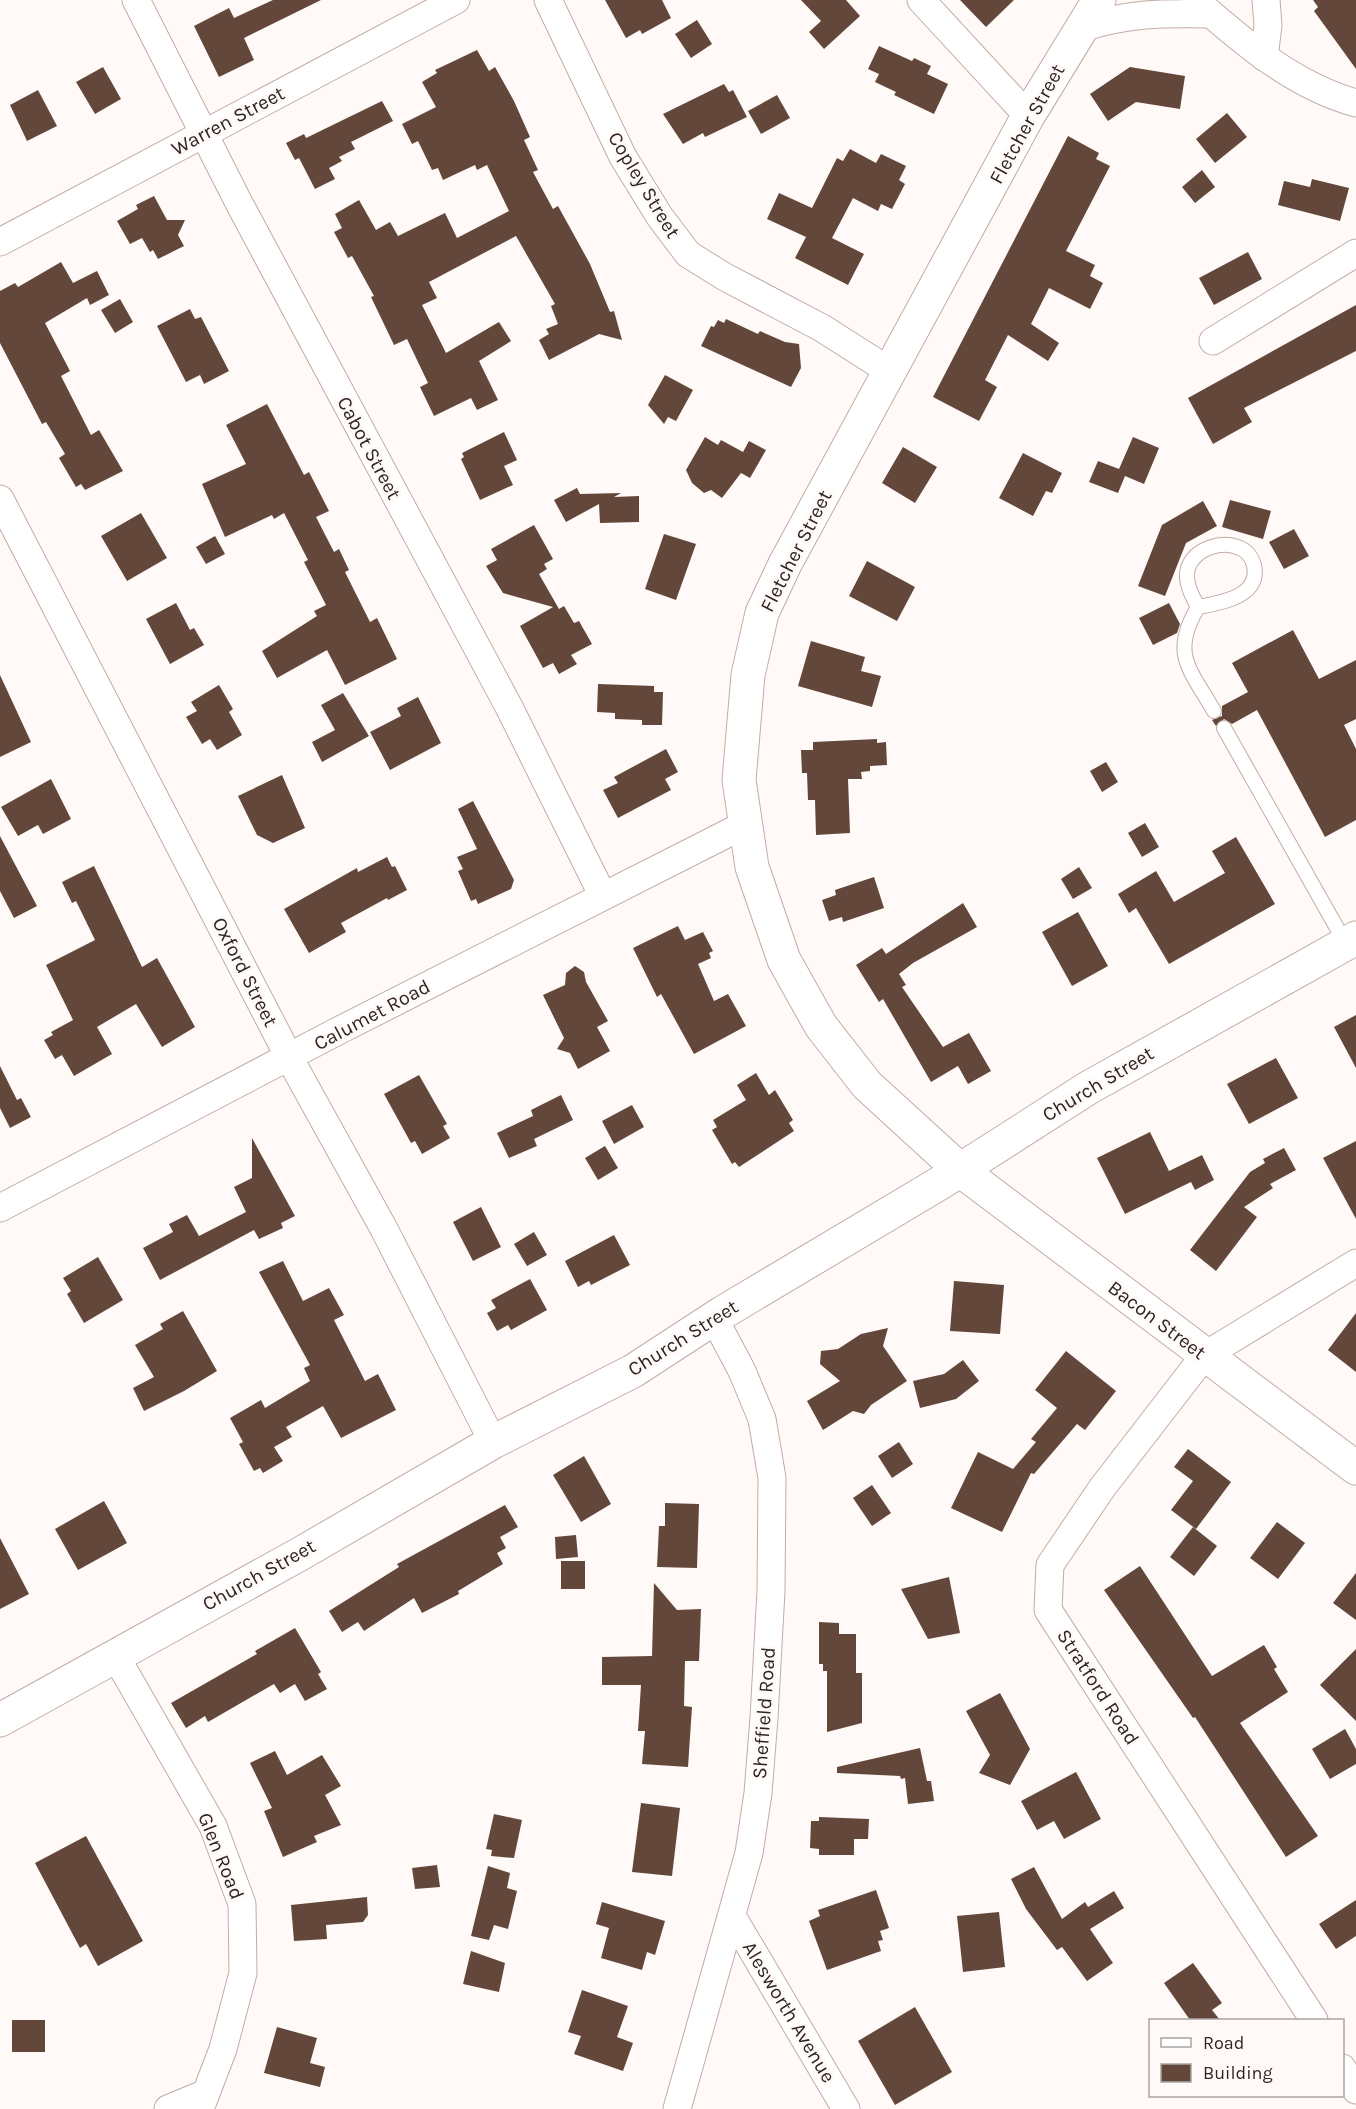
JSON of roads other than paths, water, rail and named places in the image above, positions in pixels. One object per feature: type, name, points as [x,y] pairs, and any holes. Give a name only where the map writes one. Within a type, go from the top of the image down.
[{"type":"street","name":"Cabot Street","points":[[136,0],[354,420],[509,707],[603,896]]},
{"type":"street","name":"Warren Street","points":[[0,242],[456,0]]},
{"type":"street","name":"Copley Street","points":[[548,0],[623,157],[660,217],[688,254],[725,277],[822,328],[891,372]]},
{"type":"street","points":[[921,0],[1028,116]]},
{"type":"street","name":"Fletcher Street","points":[[960,1170],[867,1084],[821,1026],[784,960],[752,867],[739,780],[748,675],[762,613],[785,564],[1028,116],[1099,0]]},
{"type":"street","points":[[1264,57],[1268,25],[1266,0]]},
{"type":"street","points":[[1082,28],[1112,18],[1203,7],[1264,57],[1312,85],[1356,103]]},
{"type":"street","points":[[1213,341],[1356,253]]},
{"type":"street","name":"Oxford Street","points":[[0,499],[290,1059],[384,1229],[493,1442]]},
{"type":"street","name":"Calumet Road","points":[[0,1208],[290,1059],[347,1027],[746,824]]},
{"type":"street","name":"Church Street","points":[[0,1720],[115,1654],[300,1554],[493,1442],[633,1371],[714,1318],[960,1170],[1088,1088],[1351,941]]},
{"type":"street","name":"Bacon Street","points":[[960,1170],[1204,1356],[1356,1468]]},
{"type":"street","points":[[1204,1356],[1356,1263]]},
{"type":"street","name":"Sheffield Road","points":[[677,2109],[749,1853],[759,1782],[771,1591],[772,1479],[762,1419],[742,1371],[714,1318]]},
{"type":"street","name":"Stratford Road","points":[[1204,1356],[1102,1488],[1050,1565],[1048,1610],[1313,2019]]},
{"type":"street","name":"Glen Road","points":[[115,1654],[213,1826],[242,1904],[243,1973],[223,2049],[202,2101]]},
{"type":"street","name":"Alesworth Avenue","points":[[732,1916],[846,2109]]},
{"type":"street","points":[[1344,2071],[1356,2090]]},
{"type":"street","points":[[168,2109],[202,2101]]},
{"type":"lane","points":[[1198,607],[1226,602],[1245,593],[1255,576],[1254,563],[1248,553],[1239,547],[1225,545],[1210,547],[1196,556],[1188,568],[1188,581],[1198,607],[1185,634],[1183,643],[1185,659],[1214,711]]},
{"type":"lane","points":[[1224,728],[1351,941]]}]
